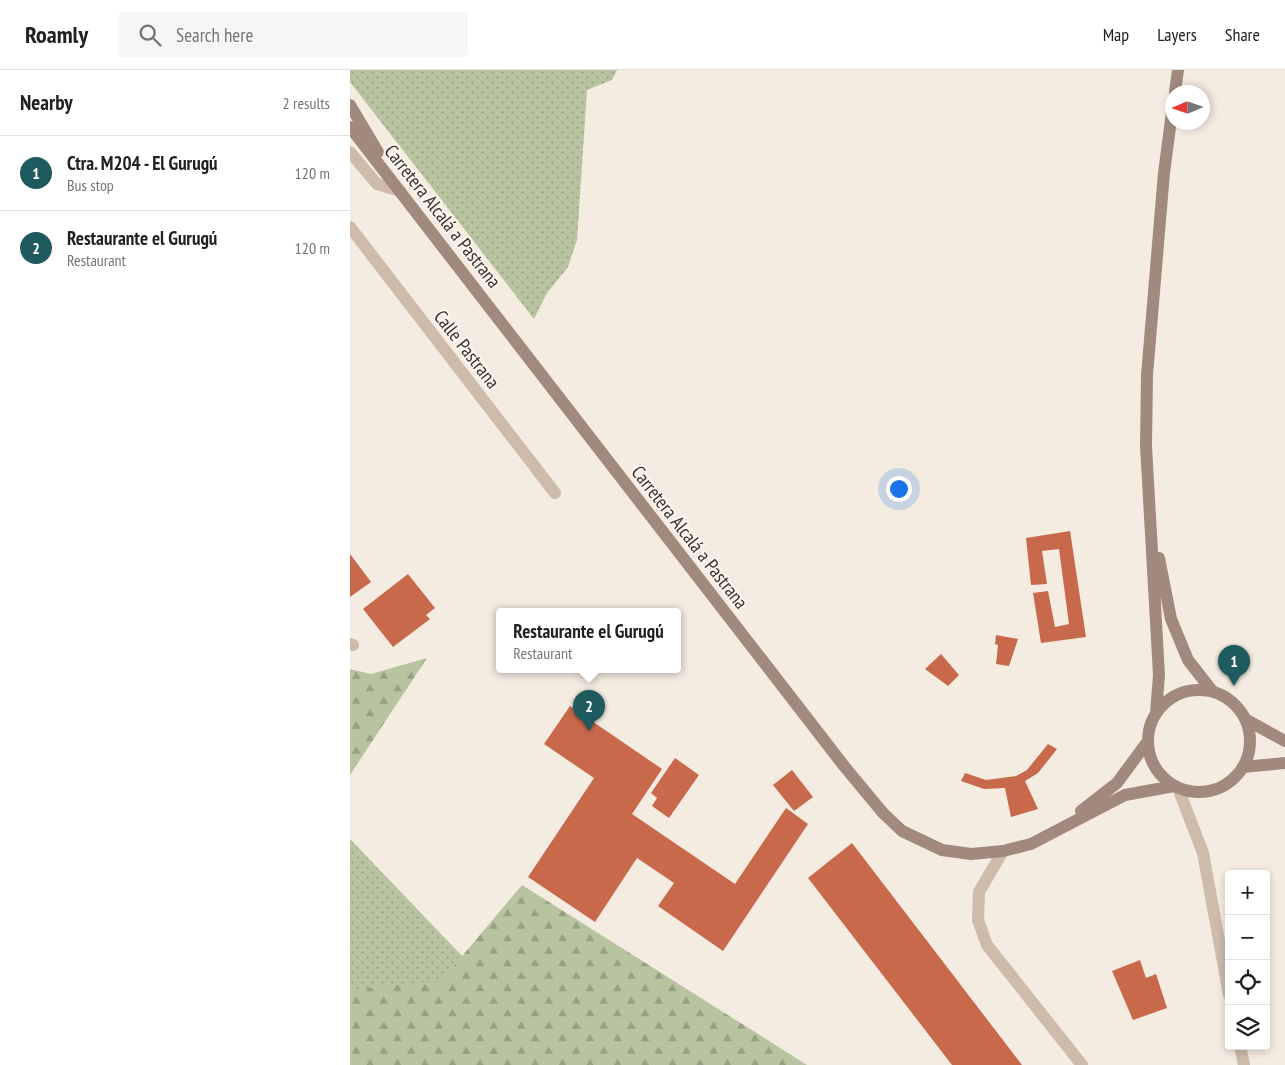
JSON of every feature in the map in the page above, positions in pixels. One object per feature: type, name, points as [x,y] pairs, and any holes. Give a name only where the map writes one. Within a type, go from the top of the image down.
[{"type":"main road","points":[[1176,85],[1178,70]]},
{"type":"main road","points":[[350,105],[400,191]]},
{"type":"main road","name":"Carretera Alcalá a Pastrana","points":[[350,126],[844,766],[883,813],[902,831],[942,850],[971,854],[1003,851],[1030,844],[1125,795],[1176,787]]},
{"type":"main road","points":[[1156,713],[1160,675],[1146,446],[1147,375],[1164,173],[1170,130]]},
{"type":"main road","points":[[1151,517],[1171,619],[1188,660],[1214,692]]},
{"type":"main road","points":[[1244,719],[1249,735],[1249,751],[1243,767],[1233,779],[1220,788],[1204,792],[1189,791],[1176,787],[1163,778],[1155,767],[1148,741],[1150,726],[1156,713],[1167,701],[1182,693],[1197,690],[1214,692],[1226,698],[1244,719],[1285,741]]},
{"type":"main road","name":"Carretera Alcalá a Pastrana","points":[[1062,826],[1117,783],[1148,741]]},
{"type":"main road","points":[[1243,767],[1285,763]]},
{"type":"street","points":[[350,152],[377,184],[400,191]]},
{"type":"street","name":"Calle Pastrana","points":[[350,227],[555,493]]},
{"type":"street","points":[[1176,787],[1203,853],[1225,973]]},
{"type":"street","points":[[1003,851],[979,892],[978,920],[987,945],[1082,1065]]},
{"type":"street","points":[[1241,1050],[1244,1065]]},
{"type":"green space","points":[[350,70],[617,70],[612,80],[587,90],[577,240],[568,267],[547,293],[534,319],[350,82]]},
{"type":"green space","points":[[427,658],[350,775],[350,669],[371,674]]},
{"type":"green space","points":[[350,839],[534,1031],[350,1065]]},
{"type":"green space","points":[[522,885],[807,1065],[350,1065],[350,990],[442,980]]},
{"type":"building","points":[[1070,531],[1086,637],[1041,643],[1033,593],[1048,591],[1055,627],[1069,624],[1059,549],[1042,551],[1047,584],[1031,585],[1026,538]]},
{"type":"building","points":[[350,554],[371,582],[350,597]]},
{"type":"building","points":[[408,574],[435,608],[426,615],[430,619],[393,647],[363,609]]},
{"type":"building","points":[[996,635],[1018,639],[1009,666],[996,664],[998,645],[995,644]]},
{"type":"building","points":[[941,654],[959,675],[948,686],[925,669]]},
{"type":"building","points":[[570,706],[662,769],[632,814],[735,884],[786,808],[808,824],[723,951],[658,906],[674,883],[637,858],[595,922],[528,877],[594,778],[544,744]]},
{"type":"building","points":[[1048,744],[1057,749],[1038,773],[1025,781],[1038,809],[1011,817],[1005,788],[984,789],[961,781],[965,773],[986,780],[1016,776],[1027,770]]},
{"type":"building","points":[[675,758],[699,775],[669,818],[652,806],[657,798],[651,793]]},
{"type":"building","points":[[792,770],[813,797],[794,811],[773,785]]},
{"type":"building","points":[[852,843],[1022,1065],[952,1065],[808,878]]},
{"type":"building","points":[[1140,960],[1146,978],[1156,974],[1167,1008],[1133,1020],[1112,971]]},
{"type":"place","name":"Ctra. M204 - El Gurugú","points":[[1234,686]]},
{"type":"place","name":"Restaurante el Gurugú","points":[[589,731]]}]
